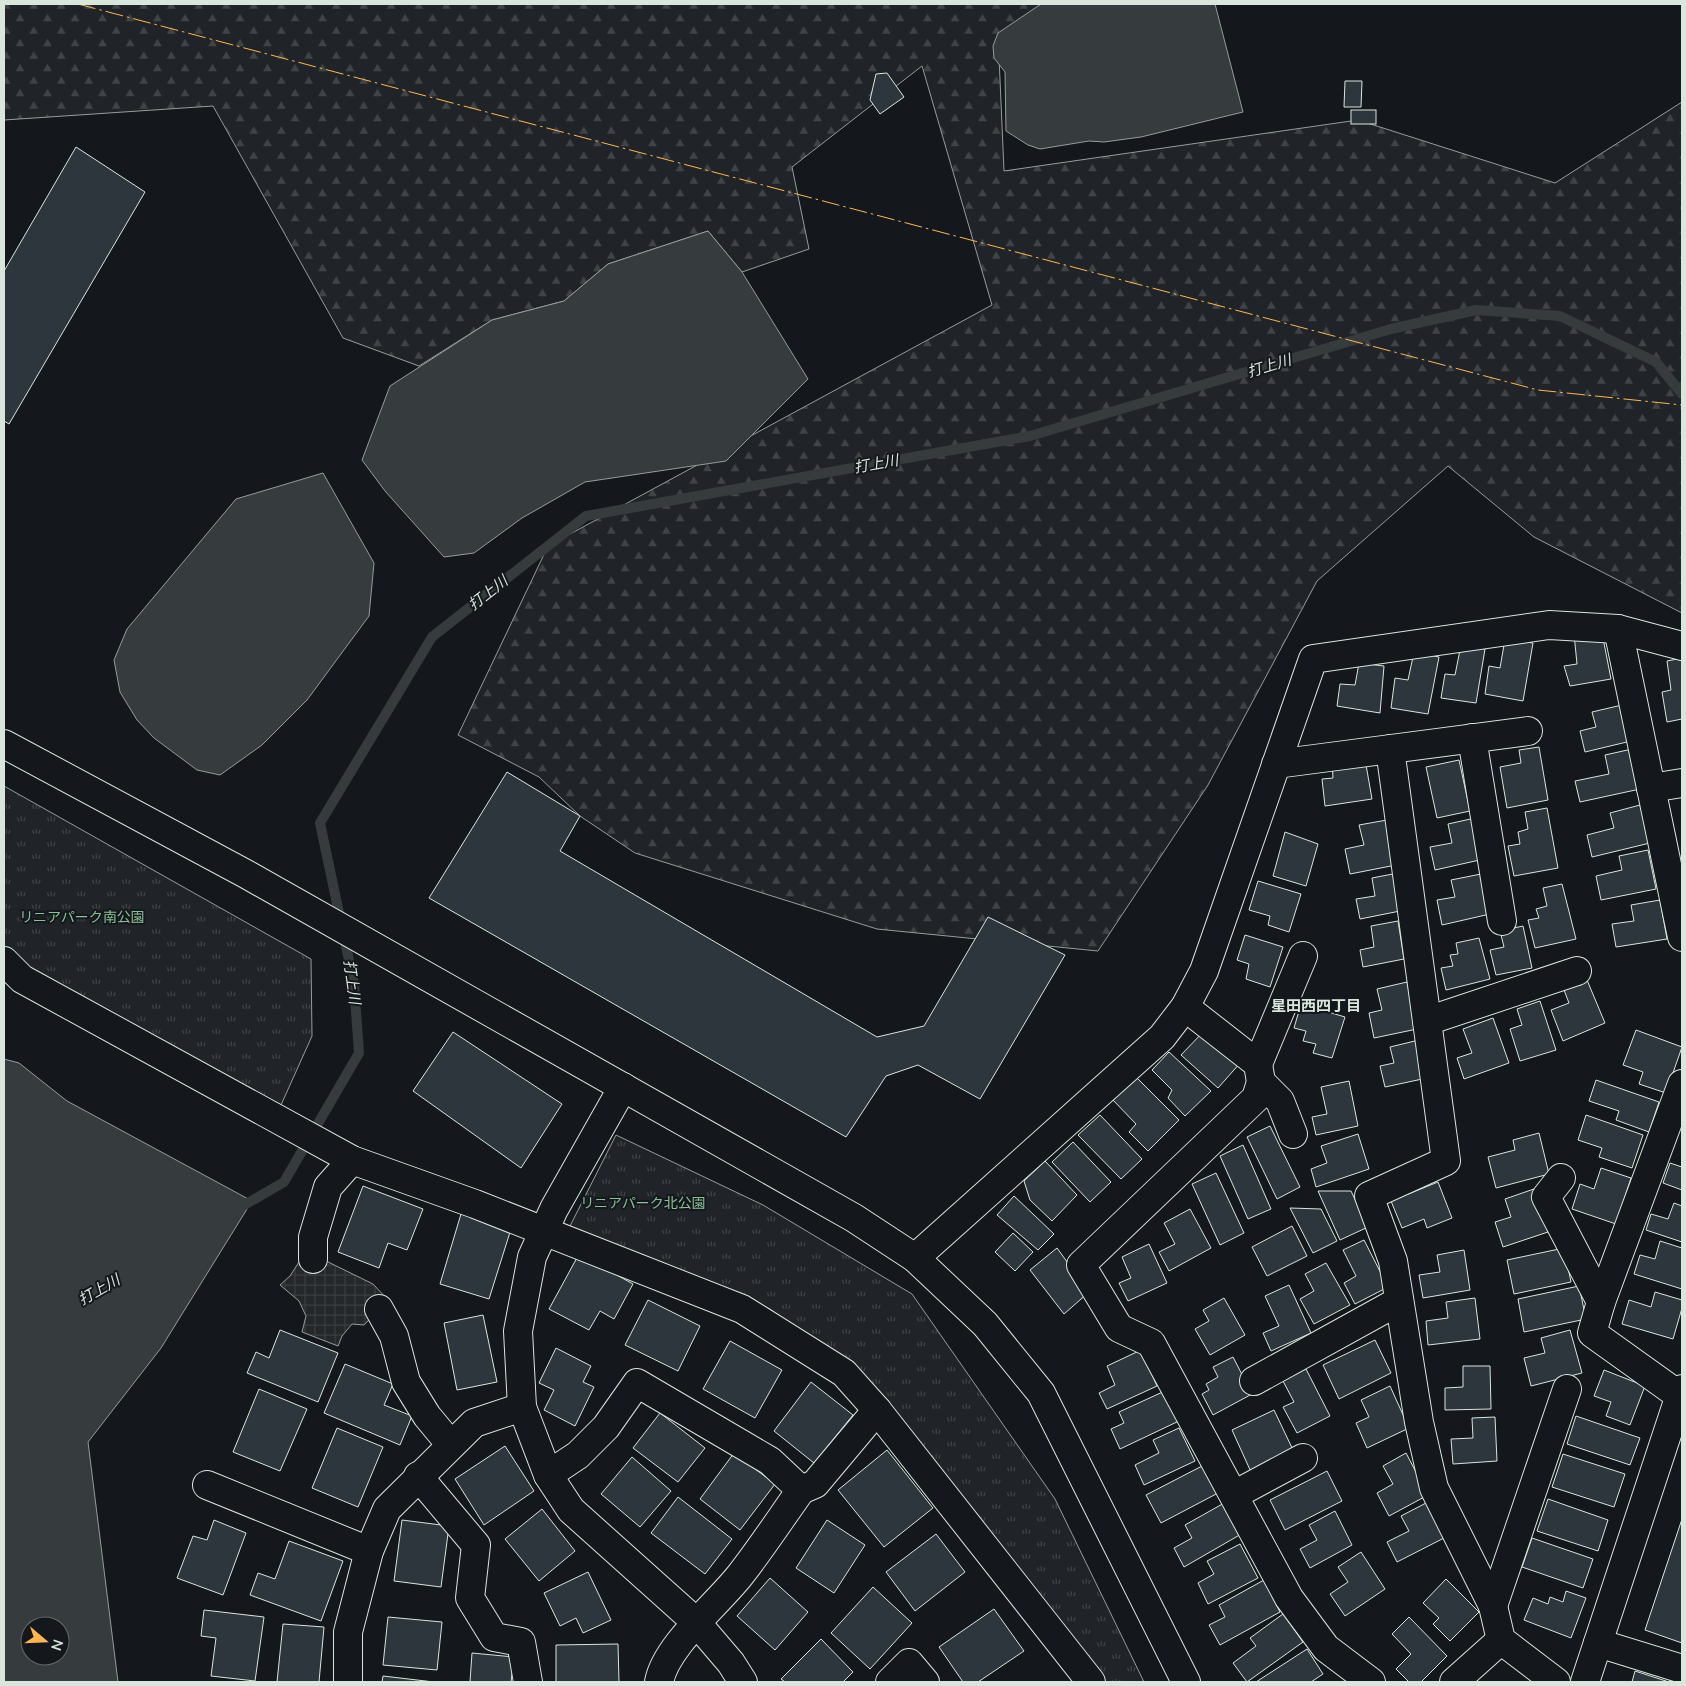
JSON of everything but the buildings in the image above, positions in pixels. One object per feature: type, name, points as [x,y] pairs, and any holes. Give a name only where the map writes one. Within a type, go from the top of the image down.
[{"type":"street","points":[[915,1258],[1162,1037],[1185,1007],[1204,971],[1313,659],[1549,626],[1618,628],[1682,646]]},
{"type":"street","points":[[1618,628],[1682,937]]},
{"type":"street","points":[[1276,764],[1528,731]]},
{"type":"street","points":[[1472,738],[1502,921]]},
{"type":"street","points":[[4,744],[246,874],[854,1218],[915,1258],[985,1324],[1041,1393],[1186,1682]]},
{"type":"street","points":[[1390,749],[1446,1162],[1369,1196],[1393,1261],[1419,1422],[1434,1488],[1493,1606],[1501,1640],[1556,1682]]},
{"type":"street","points":[[1651,788],[1682,783]]},
{"type":"street","points":[[1303,956],[1259,1073],[1256,1098],[1081,1265],[1119,1328],[1151,1343],[1289,1598],[1326,1648],[1371,1682]]},
{"type":"street","points":[[4,961],[22,979],[352,1160],[544,1230],[742,1309],[844,1373],[877,1410],[1091,1682]]},
{"type":"street","points":[[1427,1021],[1578,972]]},
{"type":"street","points":[[1185,1007],[1259,1073],[1280,1101],[1293,1134]]},
{"type":"street","points":[[1585,1682],[1598,1643],[1672,1453],[1681,1392],[1592,1332],[1601,1302],[1682,1084]]},
{"type":"street","points":[[623,1087],[554,1209],[532,1257],[518,1331],[522,1407],[548,1475],[571,1510],[696,1622],[731,1663],[743,1682]]},
{"type":"street","points":[[313,1259],[313,1237],[328,1187],[352,1160]]},
{"type":"street","points":[[1561,1178],[1546,1197],[1601,1302]]},
{"type":"street","points":[[1254,1381],[1399,1301]]},
{"type":"street","points":[[379,1309],[394,1336],[406,1382],[427,1416],[451,1445]]},
{"type":"street","points":[[548,1475],[578,1454],[606,1427],[638,1383],[770,1461],[801,1490]]},
{"type":"street","points":[[1493,1606],[1568,1389]]},
{"type":"street","points":[[348,1682],[348,1632],[369,1551],[387,1509],[418,1476],[474,1423],[522,1407]]},
{"type":"street","points":[[659,1682],[661,1671],[696,1622],[740,1576],[801,1490],[815,1484],[877,1410]]},
{"type":"street","points":[[1234,1495],[1303,1458]]},
{"type":"street","points":[[418,1476],[476,1546],[470,1598],[494,1638],[521,1642],[528,1682]]},
{"type":"street","points":[[206,1485],[369,1551]]},
{"type":"street","points":[[1454,1682],[1501,1640]]},
{"type":"street","points":[[1598,1643],[1682,1669]]},
{"type":"street","points":[[890,1682],[909,1663],[925,1682]]},
{"type":"green space","points":[[4,4],[1073,4],[998,34],[1004,171],[1358,120],[1555,183],[1682,102],[1682,613],[1534,537],[1448,466],[1317,581],[1208,785],[1098,951],[877,929],[635,853],[580,816],[539,777],[458,735],[548,546],[992,305],[922,66],[792,167],[809,249],[742,272],[708,231],[608,264],[564,301],[492,320],[419,366],[343,338],[213,106],[4,120]]},
{"type":"green space","name":"リニアパーク南公園","points":[[4,786],[311,959],[312,1036],[281,1105],[24,971],[4,952]]},
{"type":"green space","name":"リニアパーク北公園","points":[[616,1135],[763,1205],[912,1294],[1055,1499],[1144,1682],[1099,1682],[888,1404],[770,1309],[569,1228]]},
{"type":"shaded area","points":[[320,1258],[373,1284],[388,1300],[364,1325],[352,1324],[342,1336],[338,1346],[302,1332],[306,1316],[299,1301],[280,1285],[290,1276],[299,1262]]},
{"type":"water","points":[[1041,4],[1215,4],[1243,112],[1141,137],[1104,142],[1089,141],[1040,149],[1028,145],[1006,131],[1005,72],[994,58],[993,46],[998,33]]},
{"type":"water","points":[[708,231],[742,272],[808,379],[726,461],[585,482],[522,518],[474,553],[444,557],[385,491],[362,460],[390,386],[492,320],[564,301],[608,264]]},
{"type":"water","points":[[323,473],[374,563],[369,616],[307,700],[262,745],[220,775],[197,770],[154,738],[137,720],[120,692],[114,660],[127,629],[236,499]]},
{"type":"water","points":[[4,1059],[19,1063],[67,1101],[252,1201],[161,1348],[88,1442],[118,1682],[4,1682]]},
{"type":"waterway","name":"打上川","points":[[241,1207],[284,1182],[359,1053],[354,984],[320,823],[432,637],[586,516],[1030,436],[1391,329],[1476,310],[1560,316],[1656,362],[1682,394]]},
{"type":"power","points":[[78,4],[1538,390],[1682,405]]},
{"type":"district","name":"星田西四丁目","points":[[1316,1006]]}]
